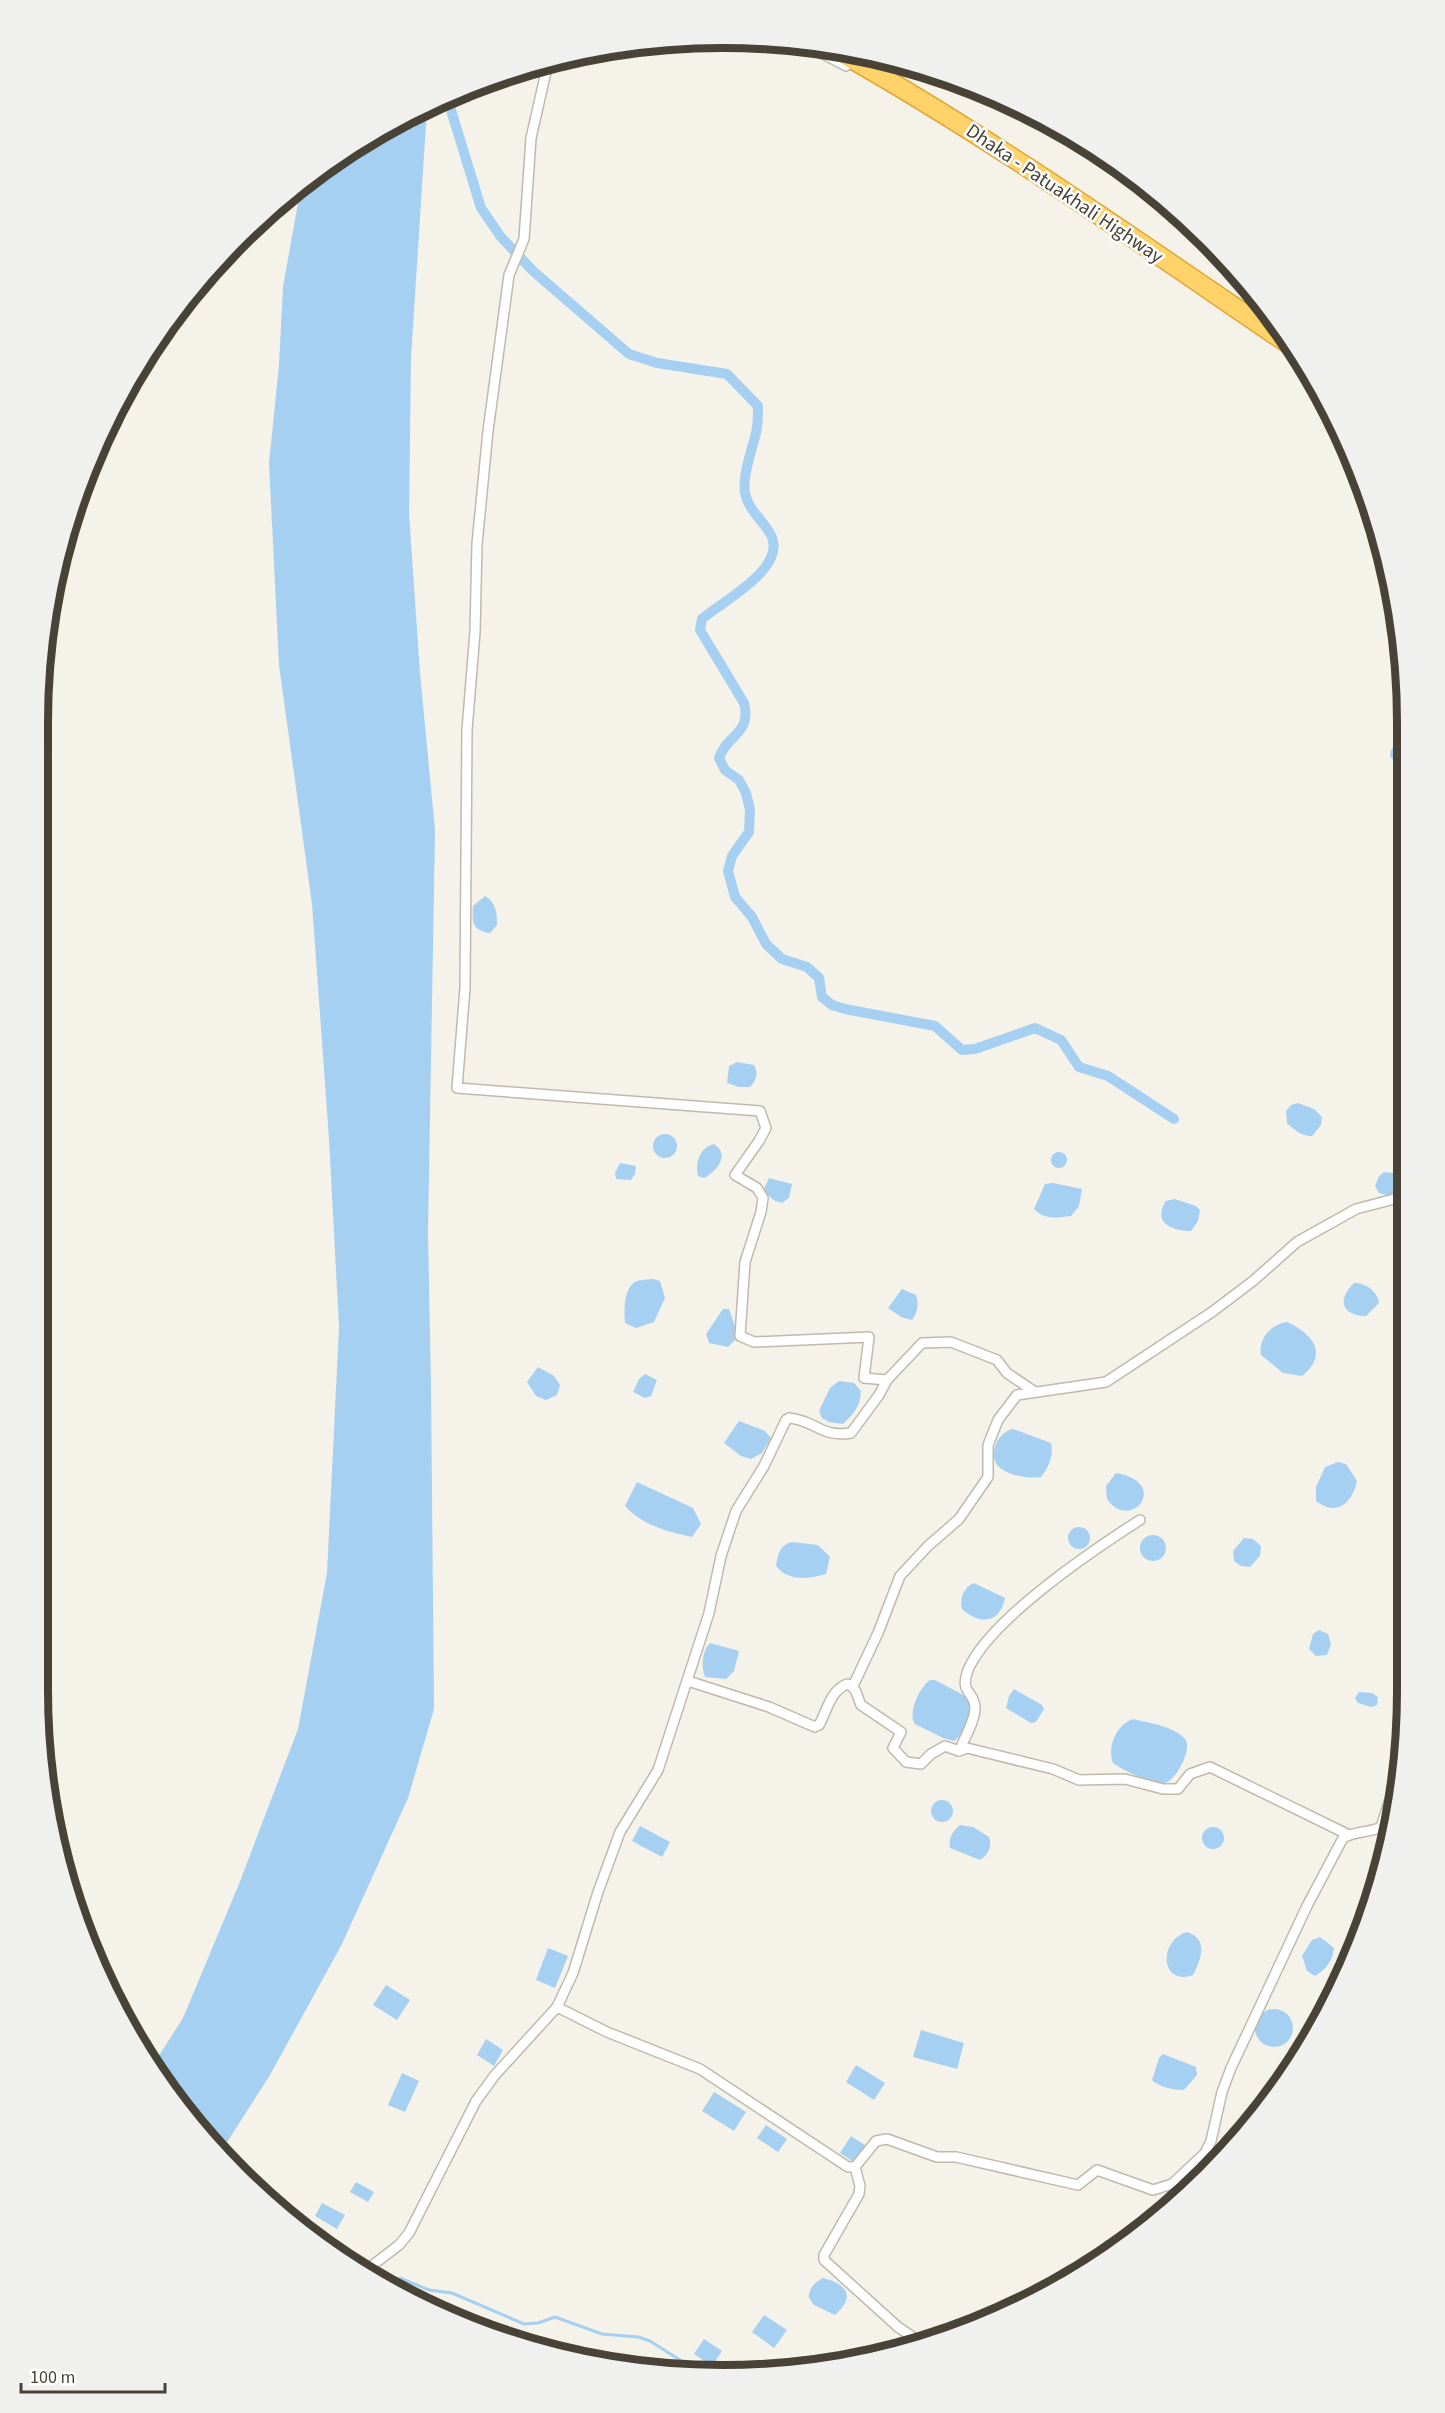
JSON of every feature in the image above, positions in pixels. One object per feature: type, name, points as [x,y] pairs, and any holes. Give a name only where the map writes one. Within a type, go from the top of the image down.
[{"type":"highway","name":"Dhaka - Patuakhali Highway","points":[[856,62],[914,94],[1028,167],[1273,333]]},
{"type":"street","points":[[829,57],[879,83],[914,94]]},
{"type":"street","points":[[884,68],[914,94]]},
{"type":"street","points":[[546,72],[531,138],[524,239],[509,275],[488,431],[477,544],[467,730],[465,988],[457,1088],[760,1111],[766,1128],[735,1174],[757,1188],[762,1198],[761,1212],[745,1263],[740,1336],[754,1342],[869,1337],[864,1378],[887,1380]]},
{"type":"street","points":[[853,1686],[878,1633],[900,1576],[928,1546],[959,1519],[988,1477],[988,1445],[998,1420],[1017,1395],[1106,1382],[1212,1312],[1253,1281],[1297,1242],[1356,1209],[1397,1198]]},
{"type":"street","points":[[371,2266],[399,2245],[409,2233],[476,2101],[495,2075],[557,2007],[573,1973],[598,1892],[620,1832],[658,1770],[709,1613],[721,1556],[736,1511],[764,1466],[786,1420],[800,1419],[822,1431],[837,1435],[851,1433],[879,1395],[887,1380],[922,1342],[951,1342],[997,1360],[1007,1372],[1035,1392]]},
{"type":"street","points":[[958,1751],[975,1709],[973,1698],[966,1690],[965,1682],[969,1669],[987,1639],[1045,1588],[1140,1520]]},
{"type":"street","points":[[688,1681],[769,1707],[815,1727],[819,1725],[830,1700],[840,1687],[847,1684],[853,1686],[861,1705],[901,1732],[893,1748],[906,1762],[921,1764],[931,1754],[945,1746],[958,1751],[967,1748],[1053,1769],[1079,1779],[1125,1779],[1163,1789],[1178,1789],[1190,1774],[1210,1767],[1348,1835]]},
{"type":"street","points":[[855,2167],[876,2141],[887,2139],[937,2157],[956,2157],[1078,2185],[1097,2170],[1153,2190],[1172,2184],[1205,2153],[1212,2141],[1222,2092],[1249,2026],[1307,1905],[1343,1838],[1381,1827],[1385,1813]]},
{"type":"street","points":[[557,2007],[607,2032],[700,2068],[848,2167],[855,2167]]},
{"type":"street","points":[[855,2167],[860,2186],[858,2194],[827,2248],[824,2260],[898,2327],[913,2337]]},
{"type":"water","points":[[426,117],[411,358],[409,514],[420,673],[435,830],[428,1232],[434,1709],[408,1798],[342,1944],[270,2075],[225,2145],[187,2101],[157,2058],[183,2018],[239,1884],[298,1729],[327,1573],[339,1327],[329,1139],[312,904],[279,665],[269,463],[279,365],[283,287],[299,198],[385,138]]},
{"type":"water","points":[[1397,742],[1397,764],[1390,756]]},
{"type":"water","points":[[485,896],[494,905],[497,916],[497,925],[490,933],[476,928],[473,921],[473,906]]},
{"type":"water","points":[[737,1062],[754,1065],[756,1077],[750,1087],[739,1087],[727,1083],[729,1066]]},
{"type":"water","points":[[1298,1103],[1314,1109],[1322,1117],[1321,1125],[1312,1136],[1302,1134],[1287,1123],[1286,1111],[1291,1105]]},
{"type":"water","points":[[665,1134],[674,1137],[677,1146],[674,1155],[665,1158],[656,1155],[653,1146],[656,1137]]},
{"type":"water","points":[[714,1144],[721,1153],[720,1163],[704,1178],[698,1176],[699,1157],[705,1149]]},
{"type":"water","points":[[1059,1152],[1065,1154],[1067,1160],[1065,1166],[1059,1168],[1053,1166],[1051,1160],[1053,1154]]},
{"type":"water","points":[[620,1163],[636,1166],[631,1180],[616,1179],[615,1173]]},
{"type":"water","points":[[1384,1172],[1397,1176],[1397,1189],[1389,1196],[1379,1193],[1375,1186],[1379,1176]]},
{"type":"water","points":[[769,1178],[792,1184],[789,1198],[782,1203],[775,1201],[763,1191]]},
{"type":"water","points":[[1053,1183],[1082,1189],[1079,1206],[1071,1216],[1047,1217],[1034,1209],[1045,1184]]},
{"type":"water","points":[[1175,1199],[1196,1206],[1200,1210],[1198,1221],[1191,1231],[1171,1227],[1162,1220],[1162,1208],[1166,1201]]},
{"type":"water","points":[[653,1279],[660,1281],[665,1298],[654,1322],[636,1328],[625,1323],[625,1300],[629,1288],[637,1281]]},
{"type":"water","points":[[1354,1283],[1363,1284],[1378,1299],[1379,1303],[1366,1316],[1351,1313],[1344,1306],[1345,1295]]},
{"type":"water","points":[[902,1289],[916,1295],[917,1308],[912,1320],[901,1317],[888,1308]]},
{"type":"water","points":[[723,1309],[729,1309],[735,1326],[736,1339],[728,1347],[709,1343],[706,1334]]},
{"type":"water","points":[[1287,1322],[1304,1332],[1314,1345],[1316,1352],[1315,1360],[1302,1376],[1283,1373],[1261,1355],[1262,1343],[1267,1333],[1281,1323]]},
{"type":"water","points":[[538,1367],[554,1376],[560,1385],[557,1395],[546,1400],[536,1396],[527,1382]]},
{"type":"water","points":[[645,1374],[657,1380],[651,1396],[645,1398],[633,1392],[639,1379]]},
{"type":"water","points":[[839,1381],[854,1383],[861,1391],[856,1409],[843,1424],[829,1422],[822,1418],[819,1411],[830,1388]]},
{"type":"water","points":[[739,1421],[765,1431],[771,1438],[762,1453],[751,1459],[741,1456],[724,1443]]},
{"type":"water","points":[[1013,1429],[1051,1443],[1050,1461],[1041,1477],[1032,1478],[1007,1472],[995,1460],[994,1453],[998,1441],[1007,1431]]},
{"type":"water","points":[[1338,1462],[1346,1464],[1357,1481],[1347,1501],[1337,1508],[1331,1508],[1316,1501],[1316,1487],[1325,1467]]},
{"type":"water","points":[[1116,1473],[1133,1478],[1141,1486],[1144,1495],[1135,1508],[1126,1511],[1116,1508],[1107,1499],[1106,1486]]},
{"type":"water","points":[[637,1482],[693,1508],[701,1524],[692,1537],[647,1523],[625,1506]]},
{"type":"water","points":[[1079,1527],[1089,1534],[1090,1538],[1083,1548],[1079,1549],[1069,1542],[1068,1538],[1075,1528]]},
{"type":"water","points":[[1153,1535],[1162,1539],[1166,1548],[1162,1557],[1153,1561],[1144,1557],[1140,1548],[1144,1539]]},
{"type":"water","points":[[1244,1538],[1253,1539],[1261,1546],[1260,1556],[1250,1567],[1241,1566],[1234,1561],[1233,1551]]},
{"type":"water","points":[[792,1542],[818,1545],[830,1557],[826,1574],[799,1578],[781,1571],[776,1566],[779,1553],[782,1547]]},
{"type":"water","points":[[974,1583],[1005,1598],[999,1613],[994,1617],[975,1618],[962,1609],[963,1594],[967,1587]]},
{"type":"water","points":[[1319,1630],[1328,1634],[1331,1644],[1327,1655],[1316,1656],[1309,1649],[1313,1634]]},
{"type":"water","points":[[710,1643],[739,1651],[734,1671],[726,1679],[705,1677],[703,1659]]},
{"type":"water","points":[[930,1680],[935,1680],[969,1698],[970,1716],[963,1732],[954,1741],[915,1724],[913,1719],[916,1700],[922,1688]]},
{"type":"water","points":[[1014,1689],[1042,1705],[1044,1709],[1036,1722],[1031,1723],[1006,1708],[1009,1696]]},
{"type":"water","points":[[1359,1692],[1372,1693],[1378,1697],[1377,1705],[1371,1707],[1358,1703],[1355,1698]]},
{"type":"water","points":[[1133,1719],[1168,1728],[1185,1739],[1187,1750],[1185,1757],[1169,1781],[1160,1783],[1146,1779],[1113,1763],[1111,1750],[1114,1737],[1122,1726]]},
{"type":"water","points":[[938,1800],[946,1800],[953,1807],[953,1815],[946,1822],[938,1822],[931,1815],[931,1807]]},
{"type":"water","points":[[960,1825],[973,1827],[989,1837],[989,1850],[980,1860],[950,1848],[952,1835]]},
{"type":"water","points":[[640,1826],[670,1842],[662,1857],[632,1841]]},
{"type":"water","points":[[1213,1827],[1221,1830],[1224,1838],[1221,1846],[1213,1849],[1205,1846],[1202,1838],[1205,1830]]},
{"type":"water","points":[[1187,1932],[1198,1939],[1201,1950],[1199,1963],[1193,1975],[1182,1977],[1174,1975],[1169,1969],[1167,1953],[1177,1937]]},
{"type":"water","points":[[1320,1937],[1334,1948],[1328,1965],[1315,1976],[1307,1971],[1302,1956],[1312,1940]]},
{"type":"water","points":[[548,1948],[568,1956],[555,1988],[536,1980]]},
{"type":"water","points":[[386,1985],[410,2000],[397,2020],[373,2005]]},
{"type":"water","points":[[1274,2009],[1287,2015],[1293,2028],[1287,2041],[1274,2047],[1261,2041],[1255,2028],[1261,2015]]},
{"type":"water","points":[[921,2030],[964,2043],[957,2069],[913,2057]]},
{"type":"water","points":[[486,2039],[503,2050],[494,2066],[477,2055]]},
{"type":"water","points":[[1163,2054],[1196,2067],[1197,2075],[1184,2090],[1167,2088],[1152,2080],[1159,2058]]},
{"type":"water","points":[[856,2065],[885,2083],[874,2100],[846,2082]]},
{"type":"water","points":[[402,2073],[419,2081],[405,2112],[388,2105]]},
{"type":"water","points":[[714,2092],[746,2112],[734,2131],[702,2111]]},
{"type":"water","points":[[766,2125],[787,2139],[778,2152],[757,2138]]},
{"type":"water","points":[[851,2136],[865,2145],[854,2162],[840,2153]]},
{"type":"water","points":[[356,2182],[374,2192],[368,2202],[350,2192]]},
{"type":"water","points":[[322,2203],[345,2215],[337,2229],[315,2216]]},
{"type":"water","points":[[823,2278],[843,2287],[846,2292],[845,2302],[835,2315],[814,2305],[809,2298],[813,2286]]},
{"type":"water","points":[[764,2315],[787,2330],[774,2348],[752,2332]]},
{"type":"water","points":[[704,2339],[722,2351],[713,2365],[694,2354]]},
{"type":"waterway","points":[[450,106],[481,208],[501,237],[533,271],[629,354],[657,363],[727,374],[758,406],[757,427],[744,486],[749,505],[771,535],[774,547],[770,560],[762,572],[737,594],[702,619],[700,630],[744,703],[746,713],[742,728],[727,744],[719,758],[725,770],[739,780],[746,793],[750,810],[749,832],[732,856],[728,871],[735,897],[752,917],[766,944],[782,959],[807,967],[819,978],[822,997],[832,1005],[935,1026],[962,1050],[975,1049],[1035,1028],[1061,1040],[1079,1067],[1108,1076],[1174,1119]]},
{"type":"waterway","points":[[400,2278],[429,2290],[452,2293],[524,2324],[538,2323],[555,2317],[602,2334],[638,2337],[650,2341],[687,2364]]}]
